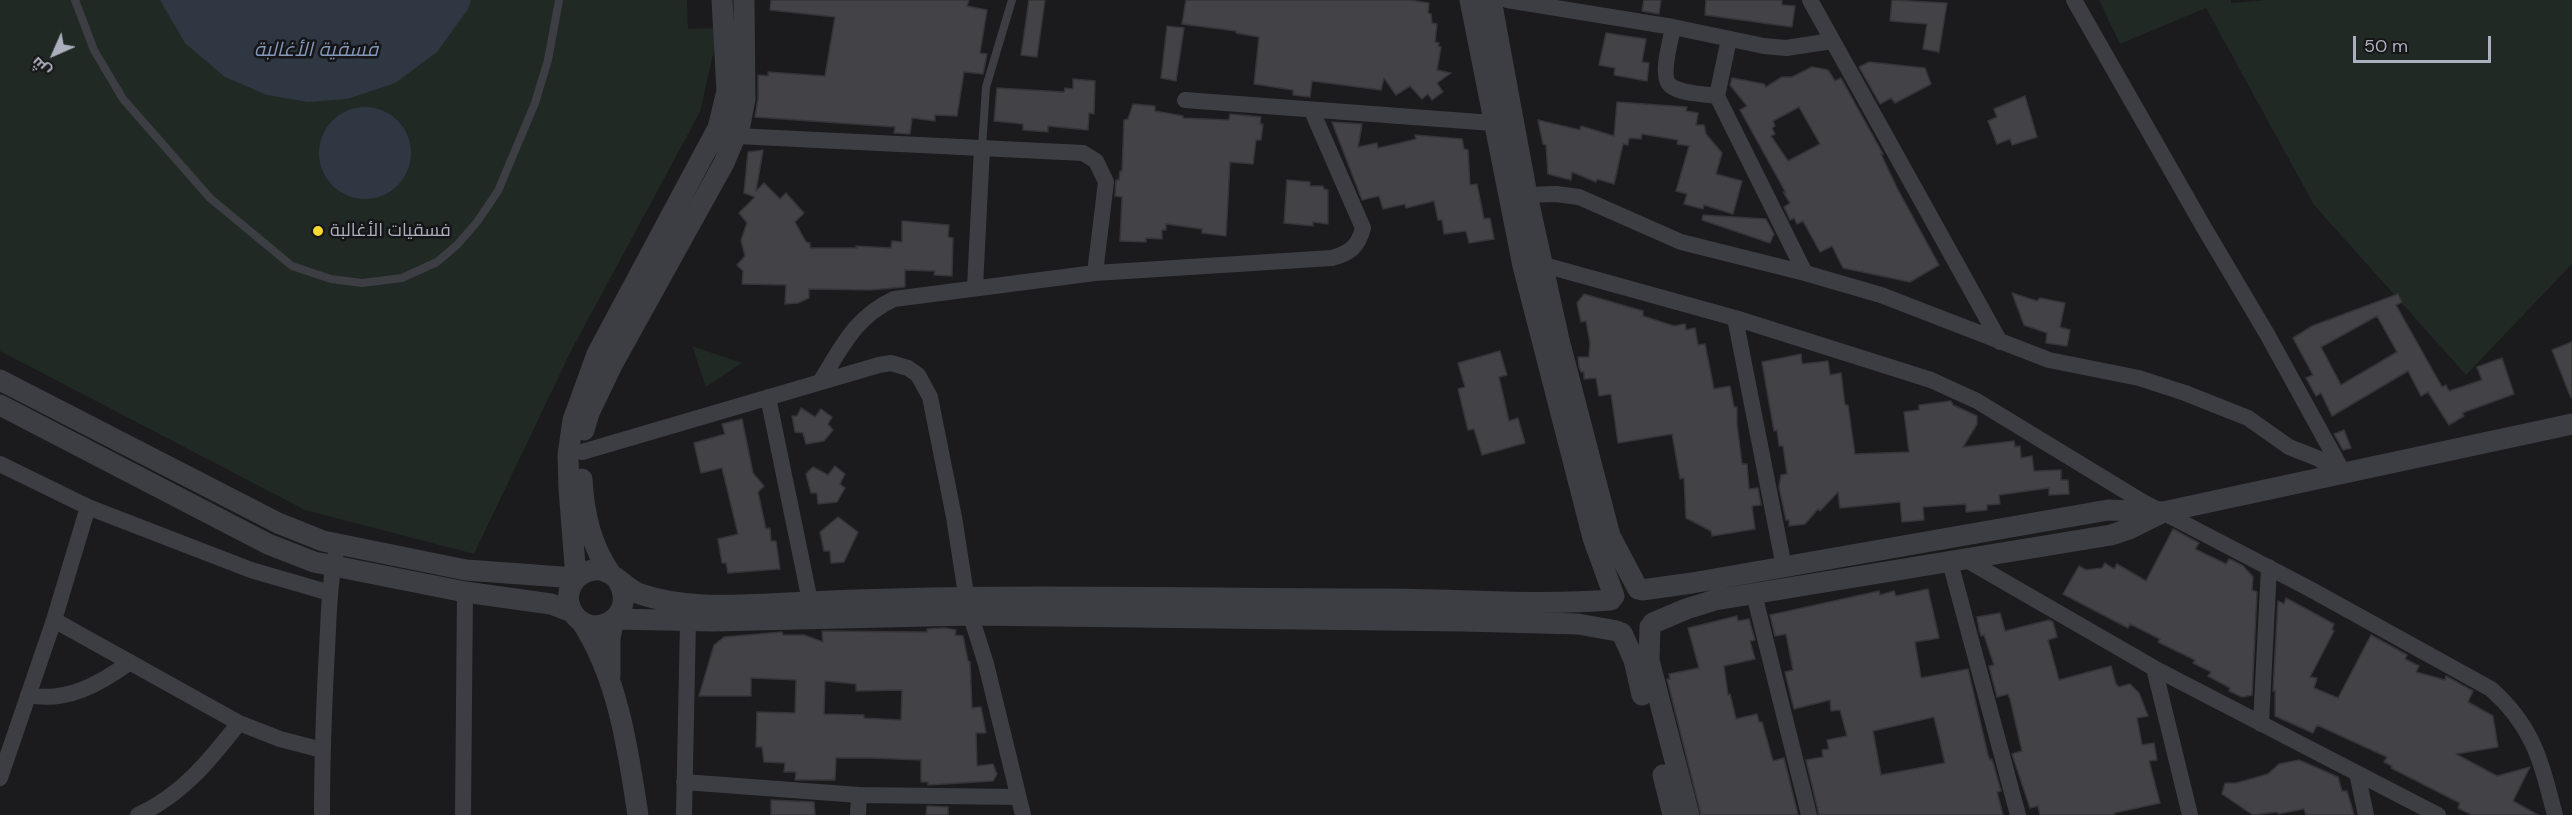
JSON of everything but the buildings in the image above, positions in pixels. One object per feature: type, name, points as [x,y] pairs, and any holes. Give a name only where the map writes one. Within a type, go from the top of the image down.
[{"type":"street","points":[[0,405],[268,543],[314,562],[465,592],[551,604],[595,626],[604,625],[614,619],[623,607],[624,598],[623,589],[593,544],[587,523],[582,483],[582,452],[589,413],[724,163],[727,91],[722,0]]},
{"type":"street","points":[[638,815],[610,676],[596,644],[577,617],[569,595],[576,578],[568,455],[573,420],[597,354],[727,132],[743,113],[744,0]]},
{"type":"street","points":[[1470,0],[1522,266],[1593,538],[1612,598],[1609,617],[1620,632],[1634,660],[1673,815]]},
{"type":"street","points":[[1491,0],[1527,195],[1559,340],[1610,536],[1640,589],[1653,600],[1656,607],[1649,660],[1689,815]]},
{"type":"street","points":[[1507,0],[1673,27],[1764,46],[1786,48],[1832,41]]},
{"type":"street","points":[[1810,0],[2000,342]]},
{"type":"street","points":[[2074,0],[2267,334],[2343,473]]},
{"type":"street","points":[[1673,27],[1665,70],[1666,81],[1679,89],[1717,96]]},
{"type":"street","points":[[1730,39],[1717,96],[1805,273]]},
{"type":"street","points":[[1185,100],[1493,123]]},
{"type":"street","points":[[820,382],[857,326],[879,306],[894,299],[1095,273],[1332,258],[1347,254],[1354,248],[1363,228],[1312,111]]},
{"type":"street","points":[[727,132],[1083,153],[1096,161],[1106,182],[1095,273]]},
{"type":"street","points":[[975,288],[982,148]]},
{"type":"street","points":[[1527,195],[1556,194],[1579,197],[1681,242],[1805,273],[1881,296],[2049,360],[2139,378],[2185,393],[2248,418],[2289,447],[2317,458],[2343,473]]},
{"type":"street","points":[[1522,266],[1544,265],[1735,318],[1931,380],[1977,401],[2163,512],[2269,567],[2491,689],[2511,707],[2525,727],[2540,760],[2555,815]]},
{"type":"street","points":[[1735,318],[1784,567]]},
{"type":"street","points":[[582,452],[891,363],[908,368],[918,375],[926,386],[952,506],[969,607],[986,664],[1023,815]]},
{"type":"street","points":[[0,380],[278,523],[323,541],[466,570],[576,578],[593,570],[615,577],[637,593],[712,607],[810,601],[1578,624],[1633,636],[1641,634],[1652,625],[1701,604],[2111,535],[2129,530],[2163,512]]},
{"type":"street","points":[[768,397],[810,601]]},
{"type":"street","points":[[614,619],[688,621],[969,607],[1462,599],[1574,603],[1612,598],[1627,588],[1640,589],[1784,567],[2108,510],[2163,512],[2572,424]]},
{"type":"street","points":[[0,464],[88,507],[251,570],[330,593]]},
{"type":"street","points":[[0,778],[54,620],[88,507]]},
{"type":"street","points":[[322,815],[322,750],[330,593],[338,544]]},
{"type":"street","points":[[1957,560],[2154,668],[2438,815]]},
{"type":"street","points":[[1957,560],[2018,815]]},
{"type":"street","points":[[2261,723],[2269,567]]},
{"type":"street","points":[[464,815],[465,592]]},
{"type":"street","points":[[1754,594],[1809,815]]},
{"type":"street","points":[[610,676],[610,638],[614,619]]},
{"type":"street","points":[[54,620],[239,723],[280,739],[322,750]]},
{"type":"street","points":[[684,815],[688,621]]},
{"type":"street","points":[[28,695],[42,698],[74,692],[102,680],[130,662]]},
{"type":"street","points":[[2154,668],[2190,815]]},
{"type":"street","points":[[138,815],[156,807],[185,785],[212,757],[239,723]]},
{"type":"street","points":[[2357,773],[2366,815]]},
{"type":"street","points":[[684,782],[859,795],[1018,797]]},
{"type":"street","points":[[858,815],[859,795]]},
{"type":"lane","points":[[75,0],[94,50],[123,99],[210,198],[292,266],[331,279],[362,283],[402,278],[437,262],[457,245],[477,222],[498,191],[535,103],[548,60],[560,0]]},
{"type":"lane","points":[[982,148],[986,87],[1012,0]]},
{"type":"shaded area","name":"فسقيات الأغالبة","points":[[0,0],[687,0],[688,29],[719,28],[700,112],[571,351],[474,554],[305,510],[0,351]]},
{"type":"shaded area","points":[[2099,0],[2231,0],[2231,3],[2267,0],[2572,0],[2572,264],[2466,375],[2314,205],[2206,8],[2120,44]]},
{"type":"shaded area","points":[[692,346],[742,363],[706,387]]},
{"type":"water","name":"فسقية الأغالبة","points":[[160,0],[471,0],[468,9],[437,52],[395,83],[347,99],[308,102],[267,95],[225,77],[185,43]]},
{"type":"water","name":"فسقية الأغالبة","points":[[365,107],[383,111],[398,120],[407,135],[411,153],[407,171],[398,186],[383,195],[365,199],[347,195],[332,186],[323,171],[319,153],[323,135],[332,120],[347,111]]},
{"type":"place","name":"فسقيات الأغالبة","points":[[318,231]]}]
